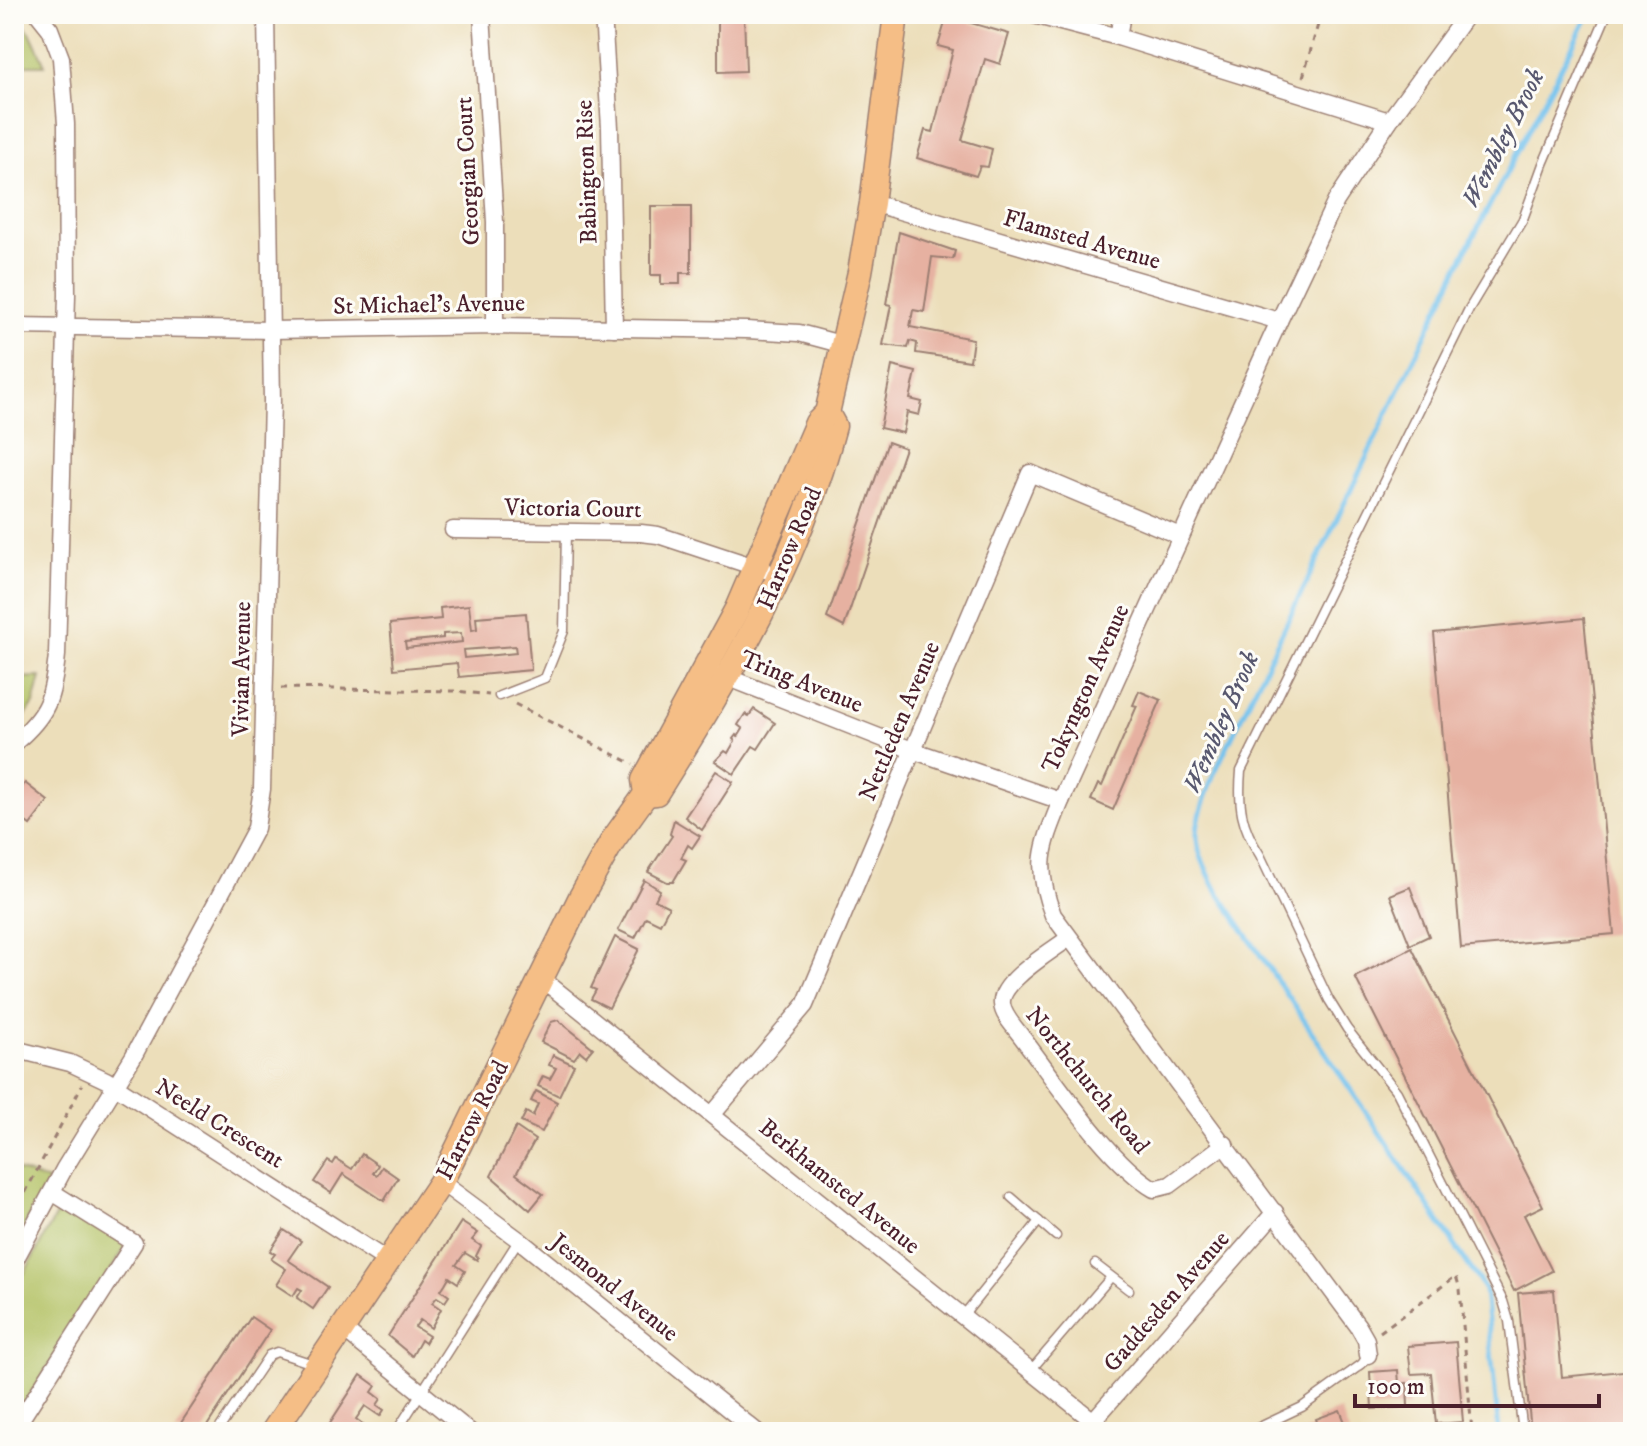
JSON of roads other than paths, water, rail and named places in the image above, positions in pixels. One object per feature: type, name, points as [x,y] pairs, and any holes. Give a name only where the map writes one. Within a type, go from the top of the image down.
[{"type":"main road","name":"Harrow Road","points":[[718,673],[757,567],[817,423],[827,413],[872,203],[896,14]]},
{"type":"main road","name":"Harrow Road","points":[[273,1432],[441,1182],[587,886],[647,783],[656,793],[718,673],[781,576],[821,475],[834,426],[827,413]]},
{"type":"street","points":[[14,743],[45,711],[54,683],[63,493],[66,124],[61,58],[50,29],[38,14]]},
{"type":"street","name":"Vivian Avenue","points":[[14,1262],[116,1086],[256,828],[262,789],[272,330],[266,14]]},
{"type":"street","name":"Georgian Court","points":[[482,14],[495,222],[495,326]]},
{"type":"street","name":"Babington Rise","points":[[603,14],[610,128],[614,328]]},
{"type":"street","points":[[1030,14],[1118,37],[1389,121]]},
{"type":"street","points":[[1118,37],[1122,14]]},
{"type":"street","name":"Tokyngton Avenue","points":[[1367,1347],[1275,1212],[1053,915],[1041,880],[1041,863],[1046,838],[1061,801],[1336,201],[1389,121],[1467,14]]},
{"type":"street","name":"Flamsted Avenue","points":[[872,203],[1279,321]]},
{"type":"street","name":"St Michael's Avenue","points":[[14,326],[272,330],[495,326],[614,328],[799,333],[844,345]]},
{"type":"street","name":"Nettleden Avenue","points":[[712,1115],[805,1005],[1030,473],[1180,536]]},
{"type":"street","name":"Victoria Court","points":[[453,530],[658,535],[781,576]]},
{"type":"street","name":"Tring Avenue","points":[[718,673],[912,750],[1061,801]]},
{"type":"street","name":"Northchurch Road","points":[[1069,938],[1006,988],[1001,1001],[1004,1013],[1018,1032],[1108,1148],[1140,1181],[1154,1189],[1170,1185],[1225,1144]]},
{"type":"street","name":"Berkhamsted Avenue","points":[[542,979],[1100,1427]]},
{"type":"street","name":"Neeld Crescent","points":[[14,1049],[90,1071],[292,1197],[389,1262]]},
{"type":"street","name":"Jesmond Avenue","points":[[441,1182],[519,1240],[757,1432]]},
{"type":"street","points":[[14,1430],[134,1243],[52,1192]]},
{"type":"street","name":"Gaddesden Avenue","points":[[1100,1427],[1275,1212]]},
{"type":"street","points":[[344,1330],[470,1432]]},
{"type":"lane","points":[[1523,1432],[1511,1337],[1503,1301],[1397,1092],[1347,1029],[1329,1000],[1260,855],[1246,834],[1240,807],[1240,785],[1241,771],[1469,309],[1523,219],[1607,14]]},
{"type":"lane","points":[[499,696],[545,678],[564,631],[566,531]]},
{"type":"lane","points":[[1011,1197],[1056,1236]]},
{"type":"lane","points":[[963,1316],[1039,1221]]},
{"type":"lane","points":[[396,1432],[519,1240]]},
{"type":"lane","points":[[1095,1264],[1129,1290]]},
{"type":"lane","points":[[1030,1371],[1111,1277]]},
{"type":"lane","points":[[1249,1432],[1302,1407],[1362,1364],[1367,1347]]},
{"type":"lane","points":[[217,1432],[269,1355],[277,1352],[319,1366]]},
{"type":"waterway","name":"Wembley Brook","points":[[1499,1432],[1485,1290],[1216,889],[1201,856],[1197,833],[1213,776],[1466,251],[1589,14]]}]
